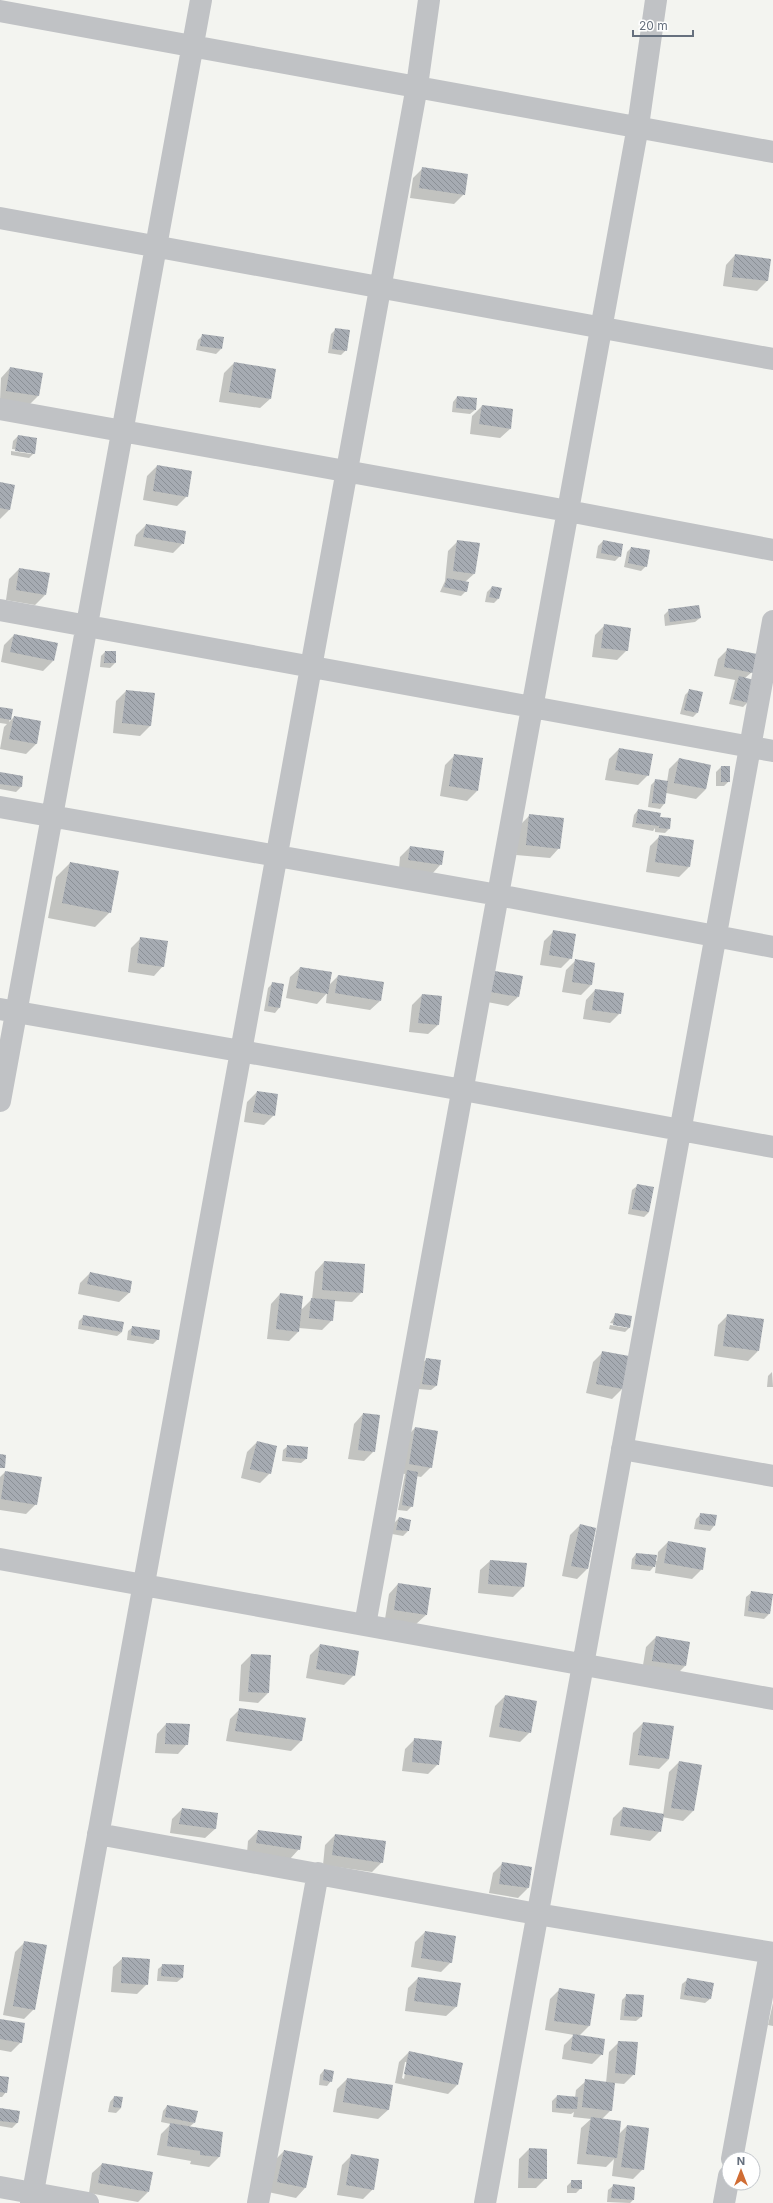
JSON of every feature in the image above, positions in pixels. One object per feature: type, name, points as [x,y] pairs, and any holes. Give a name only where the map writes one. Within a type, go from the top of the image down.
[{"type":"street","points":[[0,1101],[8,1010],[52,816],[201,0]]},
{"type":"street","points":[[32,2198],[417,86],[429,0]]},
{"type":"street","points":[[365,1625],[638,126],[656,0]]},
{"type":"street","points":[[0,12],[638,126],[773,152]]},
{"type":"street","points":[[0,218],[602,326],[773,359]]},
{"type":"street","points":[[0,409],[568,511],[773,550]]},
{"type":"street","points":[[0,610],[533,706],[773,751]]},
{"type":"street","points":[[485,2203],[773,621]]},
{"type":"street","points":[[0,807],[276,855],[498,895],[715,937],[773,946]]},
{"type":"street","points":[[8,1010],[463,1090],[680,1132],[773,1148]]},
{"type":"street","points":[[622,1449],[773,1476]]},
{"type":"street","points":[[0,1559],[583,1666],[773,1699]]},
{"type":"street","points":[[98,1834],[537,1914],[771,1953],[734,2151]]},
{"type":"street","points":[[258,2203],[318,1873]]},
{"type":"street","points":[[0,2187],[32,2198],[88,2203]]},
{"type":"street","points":[[724,2203],[726,2191]]},
{"type":"building","points":[[422,167],[468,174],[465,195],[419,188]]},
{"type":"building","points":[[735,254],[771,259],[768,281],[732,277]]},
{"type":"building","points":[[335,328],[350,330],[347,351],[332,349]]},
{"type":"building","points":[[202,334],[224,337],[222,349],[200,346]]},
{"type":"building","points":[[234,362],[276,369],[271,399],[229,392]]},
{"type":"building","points":[[10,367],[43,373],[39,396],[6,391]]},
{"type":"building","points":[[457,396],[477,398],[476,410],[456,408]]},
{"type":"building","points":[[482,405],[513,409],[511,429],[479,424]]},
{"type":"building","points":[[18,435],[37,438],[35,454],[15,451]]},
{"type":"building","points":[[157,465],[192,471],[188,497],[153,491]]},
{"type":"building","points":[[0,482],[15,485],[10,510],[0,508]]},
{"type":"building","points":[[146,524],[186,531],[184,544],[143,537]]},
{"type":"building","points":[[457,540],[480,543],[475,574],[453,571]]},
{"type":"building","points":[[603,540],[623,544],[621,557],[601,553]]},
{"type":"building","points":[[631,547],[650,550],[647,567],[628,563]]},
{"type":"building","points":[[19,568],[50,573],[46,595],[16,590]]},
{"type":"building","points":[[447,578],[469,582],[467,592],[444,587]]},
{"type":"building","points":[[492,586],[502,588],[499,599],[489,597]]},
{"type":"building","points":[[699,605],[701,618],[670,622],[668,609]]},
{"type":"building","points":[[604,624],[631,628],[628,651],[601,648]]},
{"type":"building","points":[[14,634],[58,643],[54,661],[10,652]]},
{"type":"building","points":[[727,648],[757,654],[753,673],[724,667]]},
{"type":"building","points":[[105,651],[116,651],[116,663],[104,663]]},
{"type":"building","points":[[739,676],[754,680],[749,703],[733,699]]},
{"type":"building","points":[[689,689],[703,692],[698,713],[684,710]]},
{"type":"building","points":[[126,690],[155,693],[151,726],[122,723]]},
{"type":"building","points":[[0,707],[13,709],[11,720],[0,718]]},
{"type":"building","points":[[14,716],[41,721],[37,744],[9,739]]},
{"type":"building","points":[[619,748],[653,754],[649,776],[615,770]]},
{"type":"building","points":[[454,754],[483,758],[478,791],[449,786]]},
{"type":"building","points":[[679,758],[711,765],[706,789],[674,783]]},
{"type":"building","points":[[721,766],[730,766],[730,782],[721,782]]},
{"type":"building","points":[[0,772],[23,776],[22,787],[0,784]]},
{"type":"building","points":[[655,779],[668,781],[665,804],[652,803]]},
{"type":"building","points":[[638,809],[661,813],[660,817],[671,818],[670,829],[659,828],[660,820],[659,826],[636,823]]},
{"type":"building","points":[[529,814],[564,818],[560,849],[526,845]]},
{"type":"building","points":[[659,835],[694,840],[690,867],[655,862]]},
{"type":"building","points":[[410,846],[444,851],[442,865],[408,860]]},
{"type":"building","points":[[70,862],[119,871],[111,913],[62,903]]},
{"type":"building","points":[[553,930],[576,934],[572,959],[549,955]]},
{"type":"building","points":[[140,937],[168,941],[164,967],[137,963]]},
{"type":"building","points":[[575,959],[595,963],[592,985],[572,982]]},
{"type":"building","points":[[300,967],[332,972],[328,994],[296,988]]},
{"type":"building","points":[[495,971],[523,976],[519,997],[491,992]]},
{"type":"building","points":[[338,975],[384,982],[381,1001],[335,993]]},
{"type":"building","points":[[272,982],[284,984],[280,1008],[268,1006]]},
{"type":"building","points":[[595,989],[624,993],[621,1014],[592,1010]]},
{"type":"building","points":[[422,994],[442,996],[439,1025],[418,1023]]},
{"type":"building","points":[[257,1091],[278,1094],[275,1116],[253,1112]]},
{"type":"building","points":[[637,1184],[654,1187],[649,1212],[632,1209]]},
{"type":"building","points":[[324,1261],[365,1264],[363,1293],[322,1290]]},
{"type":"building","points":[[90,1272],[132,1281],[130,1293],[87,1284]]},
{"type":"building","points":[[280,1293],[303,1296],[299,1332],[276,1329]]},
{"type":"building","points":[[311,1298],[335,1300],[333,1321],[309,1318]]},
{"type":"building","points":[[615,1313],[632,1316],[630,1328],[613,1325]]},
{"type":"building","points":[[727,1314],[764,1319],[759,1351],[723,1346]]},
{"type":"building","points":[[83,1315],[124,1322],[122,1332],[82,1325]]},
{"type":"building","points":[[132,1326],[160,1330],[159,1340],[131,1335]]},
{"type":"building","points":[[602,1351],[629,1356],[623,1389],[596,1384]]},
{"type":"building","points":[[426,1358],[441,1360],[437,1386],[422,1384]]},
{"type":"building","points":[[363,1413],[380,1415],[375,1452],[358,1450]]},
{"type":"building","points":[[415,1427],[438,1431],[432,1468],[409,1464]]},
{"type":"building","points":[[257,1441],[277,1446],[271,1474],[250,1469]]},
{"type":"building","points":[[287,1445],[308,1447],[307,1459],[286,1457]]},
{"type":"building","points":[[0,1454],[6,1455],[5,1468],[0,1468]]},
{"type":"building","points":[[407,1470],[418,1472],[413,1507],[402,1505]]},
{"type":"building","points":[[5,1471],[42,1477],[37,1505],[1,1499]]},
{"type":"building","points":[[700,1513],[717,1515],[715,1526],[699,1524]]},
{"type":"building","points":[[399,1517],[411,1520],[409,1531],[396,1530]]},
{"type":"building","points":[[580,1524],[596,1528],[588,1569],[571,1566]]},
{"type":"building","points":[[668,1541],[706,1548],[703,1570],[664,1563]]},
{"type":"building","points":[[636,1553],[657,1555],[655,1567],[635,1564]]},
{"type":"building","points":[[490,1560],[527,1563],[524,1587],[488,1584]]},
{"type":"building","points":[[398,1583],[431,1588],[427,1615],[394,1610]]},
{"type":"building","points":[[751,1591],[773,1594],[770,1614],[748,1611]]},
{"type":"building","points":[[656,1636],[690,1642],[686,1666],[652,1661]]},
{"type":"building","points":[[320,1644],[359,1651],[355,1676],[316,1669]]},
{"type":"building","points":[[251,1654],[271,1655],[269,1693],[248,1692]]},
{"type":"building","points":[[505,1695],[537,1701],[531,1733],[499,1727]]},
{"type":"building","points":[[239,1708],[306,1718],[302,1741],[235,1731]]},
{"type":"building","points":[[643,1722],[674,1726],[669,1759],[638,1755]]},
{"type":"building","points":[[166,1723],[190,1724],[188,1745],[165,1744]]},
{"type":"building","points":[[414,1738],[442,1741],[439,1765],[412,1762]]},
{"type":"building","points":[[679,1761],[702,1765],[694,1811],[671,1808]]},
{"type":"building","points":[[623,1807],[664,1814],[661,1832],[620,1826]]},
{"type":"building","points":[[182,1808],[218,1813],[216,1829],[179,1824]]},
{"type":"building","points":[[258,1830],[302,1836],[300,1850],[256,1843]]},
{"type":"building","points":[[335,1834],[386,1841],[383,1863],[332,1855]]},
{"type":"building","points":[[502,1862],[532,1867],[529,1888],[499,1884]]},
{"type":"building","points":[[425,1931],[456,1936],[452,1963],[421,1958]]},
{"type":"building","points":[[24,1941],[47,1945],[35,2010],[13,2006]]},
{"type":"building","points":[[122,1957],[150,1959],[148,1985],[121,1983]]},
{"type":"building","points":[[162,1964],[184,1965],[183,1978],[161,1976]]},
{"type":"building","points":[[418,1977],[461,1983],[457,2007],[414,2001]]},
{"type":"building","points":[[687,1978],[714,1983],[711,1999],[684,1995]]},
{"type":"building","points":[[559,1988],[595,1994],[590,2026],[554,2021]]},
{"type":"building","points":[[626,1994],[644,1995],[642,2017],[624,2016]]},
{"type":"building","points":[[0,2019],[25,2023],[22,2043],[0,2039]]},
{"type":"building","points":[[573,2034],[605,2039],[603,2055],[571,2050]]},
{"type":"building","points":[[618,2041],[638,2042],[635,2075],[615,2073]]},
{"type":"building","points":[[409,2051],[463,2063],[458,2085],[404,2074]]},
{"type":"building","points":[[324,2069],[334,2071],[332,2082],[323,2080]]},
{"type":"building","points":[[0,2076],[9,2077],[7,2093],[0,2092]]},
{"type":"building","points":[[347,2078],[393,2085],[389,2110],[343,2102]]},
{"type":"building","points":[[585,2079],[615,2083],[612,2111],[582,2107]]},
{"type":"building","points":[[557,2095],[578,2097],[577,2109],[556,2108]]},
{"type":"building","points":[[114,2096],[123,2097],[121,2108],[113,2107]]},
{"type":"building","points":[[167,2105],[198,2111],[195,2123],[165,2117]]},
{"type":"building","points":[[0,2108],[20,2111],[18,2123],[0,2121]]},
{"type":"building","points":[[591,2117],[621,2121],[617,2158],[586,2154]]},
{"type":"building","points":[[170,2123],[223,2132],[220,2157],[200,2155],[200,2151],[167,2146]]},
{"type":"building","points":[[627,2125],[649,2128],[644,2170],[621,2167]]},
{"type":"building","points":[[529,2148],[547,2149],[547,2179],[528,2178]]},
{"type":"building","points":[[284,2150],[313,2156],[306,2188],[277,2182]]},
{"type":"building","points":[[351,2154],[379,2159],[374,2190],[346,2185]]},
{"type":"building","points":[[102,2163],[153,2172],[149,2192],[98,2183]]},
{"type":"building","points":[[571,2180],[582,2180],[582,2189],[571,2188]]},
{"type":"building","points":[[613,2184],[635,2187],[634,2200],[611,2198]]}]
